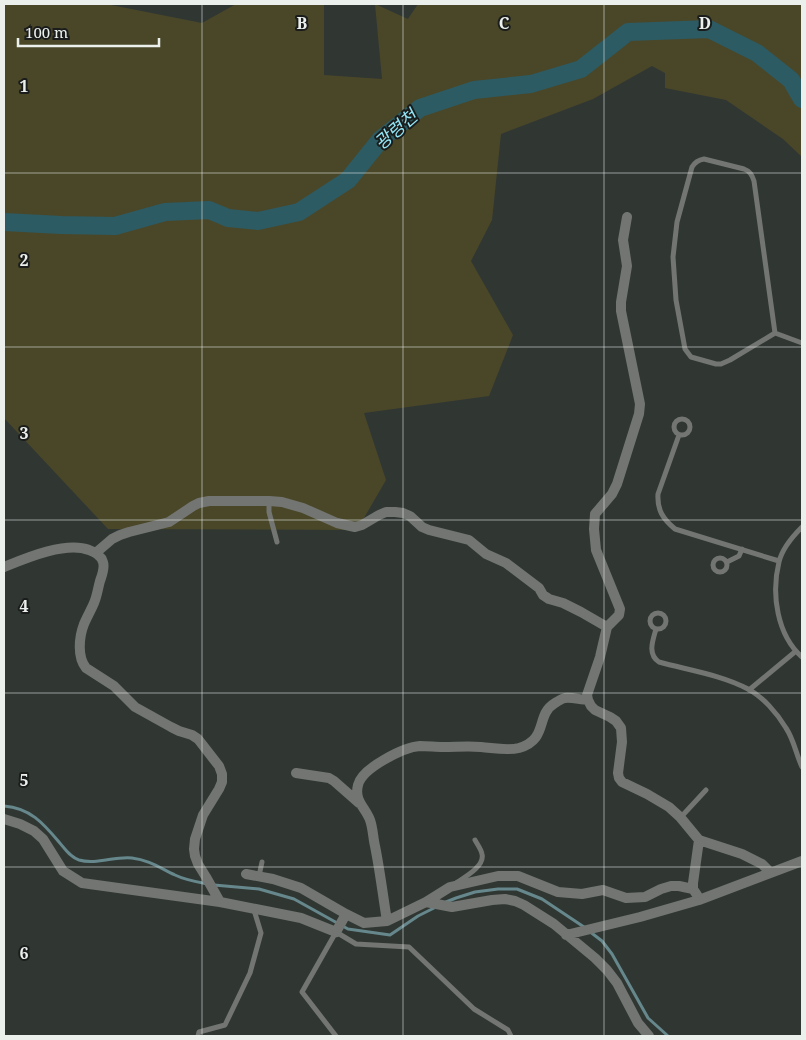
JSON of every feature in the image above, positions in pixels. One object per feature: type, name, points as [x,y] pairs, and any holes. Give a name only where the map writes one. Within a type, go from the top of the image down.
[{"type":"street","points":[[627,217],[624,240],[627,266],[621,312],[640,404],[639,414],[617,484],[612,494],[595,514],[596,550],[620,609],[619,615],[607,627],[600,656],[588,690],[588,700],[595,710],[610,717],[621,728],[622,742],[618,773],[622,782],[669,807],[699,840],[742,854],[762,864],[770,873]]},
{"type":"street","points":[[98,550],[120,535],[169,522],[187,509],[199,503],[209,501],[282,502],[337,523],[355,527],[386,512],[403,513],[428,530],[469,540],[486,554],[506,563],[539,588],[543,595],[549,599],[563,603],[607,627]]},
{"type":"street","points":[[4,567],[60,548],[75,546],[99,555],[103,561],[103,569],[96,597],[81,635],[80,651],[83,664],[86,668],[114,686],[135,707],[178,731],[198,739],[218,766],[222,774],[222,782],[203,815],[195,839],[194,849],[198,864],[218,897]]},
{"type":"street","points":[[359,803],[357,794],[360,780],[376,765],[404,750],[419,746],[519,748],[534,740],[539,734],[546,710],[550,706],[565,698],[588,700]]},
{"type":"street","points":[[296,773],[329,778],[365,810],[370,820],[382,884],[386,921]]},
{"type":"street","points":[[4,818],[34,831],[42,839],[63,871],[82,883],[218,897],[254,909],[301,918],[336,932],[346,914]]},
{"type":"street","points":[[699,840],[693,889],[699,900]]},
{"type":"street","points":[[569,934],[640,917],[699,900],[802,861]]},
{"type":"street","points":[[246,874],[273,879],[301,888],[364,923],[386,921],[450,888],[480,880],[508,876],[525,878],[558,892],[582,894],[603,890],[626,898],[645,896],[671,886],[693,889]]},
{"type":"street","points":[[426,902],[452,907],[505,899],[524,905],[569,934],[595,958],[617,982],[638,1023],[649,1036]]},
{"type":"lane","points":[[710,159],[736,166],[749,171],[752,176],[775,333],[721,364],[691,357],[685,349],[676,300],[673,257],[678,215],[692,167],[698,160],[710,159]]},
{"type":"lane","points":[[775,333],[802,343]]},
{"type":"lane","points":[[679,434],[658,494],[657,502],[666,522],[675,529],[779,561]]},
{"type":"lane","points":[[269,501],[269,512],[277,542]]},
{"type":"lane","points":[[802,527],[794,535],[779,561],[776,578],[776,600],[779,620],[785,634],[802,657]]},
{"type":"lane","points":[[727,562],[739,556],[742,549]]},
{"type":"lane","points":[[656,629],[651,649],[655,659],[659,662],[727,680],[750,690],[771,708],[786,728],[802,767]]},
{"type":"lane","points":[[750,690],[796,651]]},
{"type":"lane","points":[[680,817],[706,790]]},
{"type":"lane","points":[[450,888],[474,871],[480,863],[482,853],[475,840]]},
{"type":"lane","points":[[259,876],[262,862]]},
{"type":"lane","points":[[198,1036],[200,1032],[225,1025],[250,973],[261,933],[254,909]]},
{"type":"lane","points":[[336,1036],[302,992],[336,932],[356,944],[409,947],[474,1009],[508,1030],[511,1036]]},
{"type":"shaded area","points":[[4,4],[106,4],[202,23],[236,4],[324,4],[324,75],[382,79],[375,4],[408,19],[418,4],[802,4],[802,157],[783,139],[726,100],[665,88],[665,73],[652,66],[593,99],[501,134],[492,220],[471,261],[513,335],[489,396],[364,413],[386,480],[357,530],[108,529],[4,418]]},
{"type":"waterway","name":"광령천","points":[[4,222],[115,226],[165,212],[209,210],[228,218],[258,221],[299,212],[348,180],[381,139],[420,108],[474,90],[531,84],[581,69],[628,32],[709,29],[757,53],[791,80],[802,99]]},
{"type":"waterway","points":[[4,806],[29,813],[73,857],[79,860],[92,862],[126,858],[138,859],[191,881],[208,884]]},
{"type":"waterway","points":[[214,885],[259,889],[294,899],[348,929],[390,935],[418,916],[436,907]]},
{"type":"waterway","points":[[446,902],[475,892],[517,889],[542,899],[584,927]]},
{"type":"waterway","points":[[589,931],[602,941],[612,954],[648,1018],[668,1036]]}]
